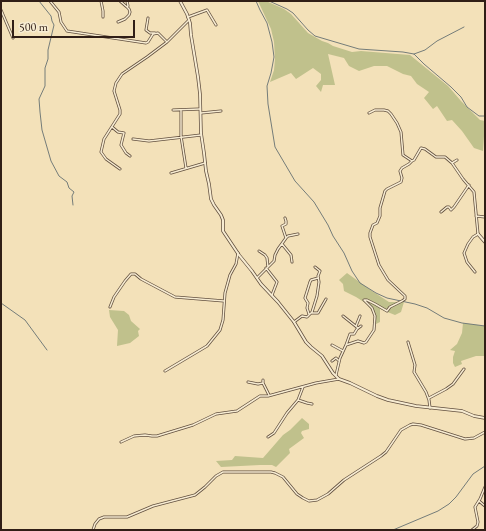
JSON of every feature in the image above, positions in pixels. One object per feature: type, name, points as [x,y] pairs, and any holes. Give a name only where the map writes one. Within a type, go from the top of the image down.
[{"type":"street","points":[[50,1],[59,12],[61,22],[67,32],[146,43],[155,33]]},
{"type":"street","points":[[101,1],[103,16]]},
{"type":"street","points":[[118,22],[125,19],[130,12],[129,9],[120,1]]},
{"type":"street","points":[[127,1],[127,7]]},
{"type":"street","points":[[180,1],[189,18],[198,73],[200,113],[206,171],[212,202],[221,215],[225,234],[256,278],[294,322],[306,342],[322,356],[339,379]]},
{"type":"street","points":[[1,10],[13,38]]},
{"type":"street","points":[[120,169],[106,159],[101,152],[104,139],[120,114],[114,91],[116,83],[122,74],[167,42],[189,18],[207,10],[216,25]]},
{"type":"street","points":[[148,18],[146,30],[150,33],[158,33],[167,42]]},
{"type":"street","points":[[173,110],[200,109]]},
{"type":"street","points":[[180,110],[186,168]]},
{"type":"street","points":[[200,113],[221,110]]},
{"type":"street","points":[[369,113],[375,110],[384,110],[391,114],[401,132],[403,155],[412,160]]},
{"type":"street","points":[[112,127],[118,132],[124,133],[120,145],[130,156]]},
{"type":"street","points":[[133,139],[149,141],[202,135]]},
{"type":"street","points":[[346,344],[358,341],[364,343],[374,330],[375,316],[372,308],[364,300],[387,310],[405,298],[405,296],[388,280],[379,265],[370,233],[380,216],[380,208],[385,191],[401,182],[402,178],[400,171],[412,160],[414,160],[421,148],[425,149],[436,158],[445,157],[452,163],[462,179],[474,192],[478,234],[485,242]]},
{"type":"street","points":[[452,163],[457,160]]},
{"type":"street","points":[[171,173],[205,163]]},
{"type":"street","points":[[441,212],[447,207],[451,210],[454,208],[469,185]]},
{"type":"street","points":[[476,216],[485,217]]},
{"type":"street","points":[[285,218],[286,224],[282,226],[286,238]]},
{"type":"street","points":[[256,278],[274,261],[275,255],[286,238],[288,236],[298,234]]},
{"type":"street","points":[[475,272],[467,262],[464,253],[473,237],[478,234]]},
{"type":"street","points":[[282,244],[291,255],[292,262]]},
{"type":"street","points":[[259,251],[267,258],[267,267],[277,282],[277,286],[272,296]]},
{"type":"street","points":[[165,371],[207,346],[220,330],[225,293],[230,275],[236,264],[238,253]]},
{"type":"street","points":[[310,314],[317,296],[319,282],[318,278],[320,271],[315,267]]},
{"type":"street","points":[[110,307],[114,297],[132,274],[135,274],[140,280],[175,297],[224,301]]},
{"type":"street","points":[[310,314],[307,308],[308,303],[305,298],[311,280],[318,278]]},
{"type":"street","points":[[294,322],[302,316],[307,317],[310,314],[318,313],[326,299]]},
{"type":"street","points":[[343,316],[357,327],[362,326]]},
{"type":"street","points":[[336,375],[343,351],[350,334],[354,334],[360,316]]},
{"type":"street","points":[[408,342],[415,365],[414,372],[429,398],[430,408]]},
{"type":"street","points":[[332,345],[343,351]]},
{"type":"street","points":[[332,361],[336,358],[339,361]]},
{"type":"street","points":[[429,398],[453,384],[464,369]]},
{"type":"street","points":[[121,442],[134,436],[145,434],[158,436],[193,425],[216,414],[237,411],[260,396],[339,379],[388,400],[430,408],[462,411],[474,416],[485,418]]},
{"type":"street","points":[[248,382],[258,384],[263,381],[269,395]]},
{"type":"street","points":[[268,437],[274,433],[287,413],[298,400],[304,386]]},
{"type":"street","points":[[298,400],[312,404]]},
{"type":"street","points":[[93,530],[99,519],[126,517],[153,506],[195,494],[223,472],[275,473],[283,477],[297,494],[303,498],[309,501],[317,500],[328,494],[344,480],[386,452],[401,430],[410,425],[420,425],[465,439],[474,438],[485,432]]},
{"type":"street","points":[[472,530],[478,524],[478,519],[474,508],[485,487]]},
{"type":"street","points":[[479,501],[485,506]]},
{"type":"green space","points":[[258,1],[266,1],[284,9],[291,14],[308,33],[333,46],[352,52],[361,51],[410,55],[448,86],[480,120],[485,121],[483,151],[474,148],[452,120],[447,121],[437,106],[433,109],[424,98],[429,92],[417,84],[411,76],[403,74],[387,66],[374,66],[359,71],[349,66],[344,58],[328,54],[335,85],[323,85],[321,92],[316,86],[321,80],[321,74],[313,68],[296,79],[291,73],[270,82],[274,70],[274,42],[271,29]]},
{"type":"green space","points":[[347,273],[389,302],[404,302],[401,312],[395,315],[380,309],[380,322],[376,324],[374,314],[367,304],[344,291],[343,284],[339,280]]},
{"type":"green space","points":[[109,310],[124,311],[129,315],[131,321],[140,329],[138,331],[139,336],[130,343],[117,346],[118,330],[110,317]]},
{"type":"green space","points":[[463,323],[485,326],[485,356],[476,356],[461,361],[462,364],[455,367],[453,357],[455,351],[450,350],[457,344],[462,333]]},
{"type":"green space","points":[[302,418],[309,424],[309,429],[302,431],[301,433],[304,438],[289,449],[290,453],[276,467],[272,465],[260,465],[221,467],[216,461],[232,460],[235,456],[263,458],[283,435]]},
{"type":"waterway","points":[[39,1],[51,16],[54,25],[45,68],[45,86],[39,99],[42,130],[51,161],[59,176],[67,182],[69,188],[74,192],[72,196],[73,205]]},
{"type":"waterway","points":[[256,1],[267,23],[274,57],[267,86],[268,104],[275,147],[295,181],[314,202],[360,283],[387,298],[427,308],[444,318],[462,323],[485,326]]},
{"type":"waterway","points":[[269,1],[293,13],[315,36],[359,49],[414,54],[451,87],[461,97],[467,107],[479,116],[485,116]]},
{"type":"waterway","points":[[414,54],[425,50],[437,41],[464,27]]},
{"type":"waterway","points":[[1,303],[25,320],[47,350]]},
{"type":"waterway","points":[[393,530],[438,511],[449,504],[473,474],[485,466]]}]
